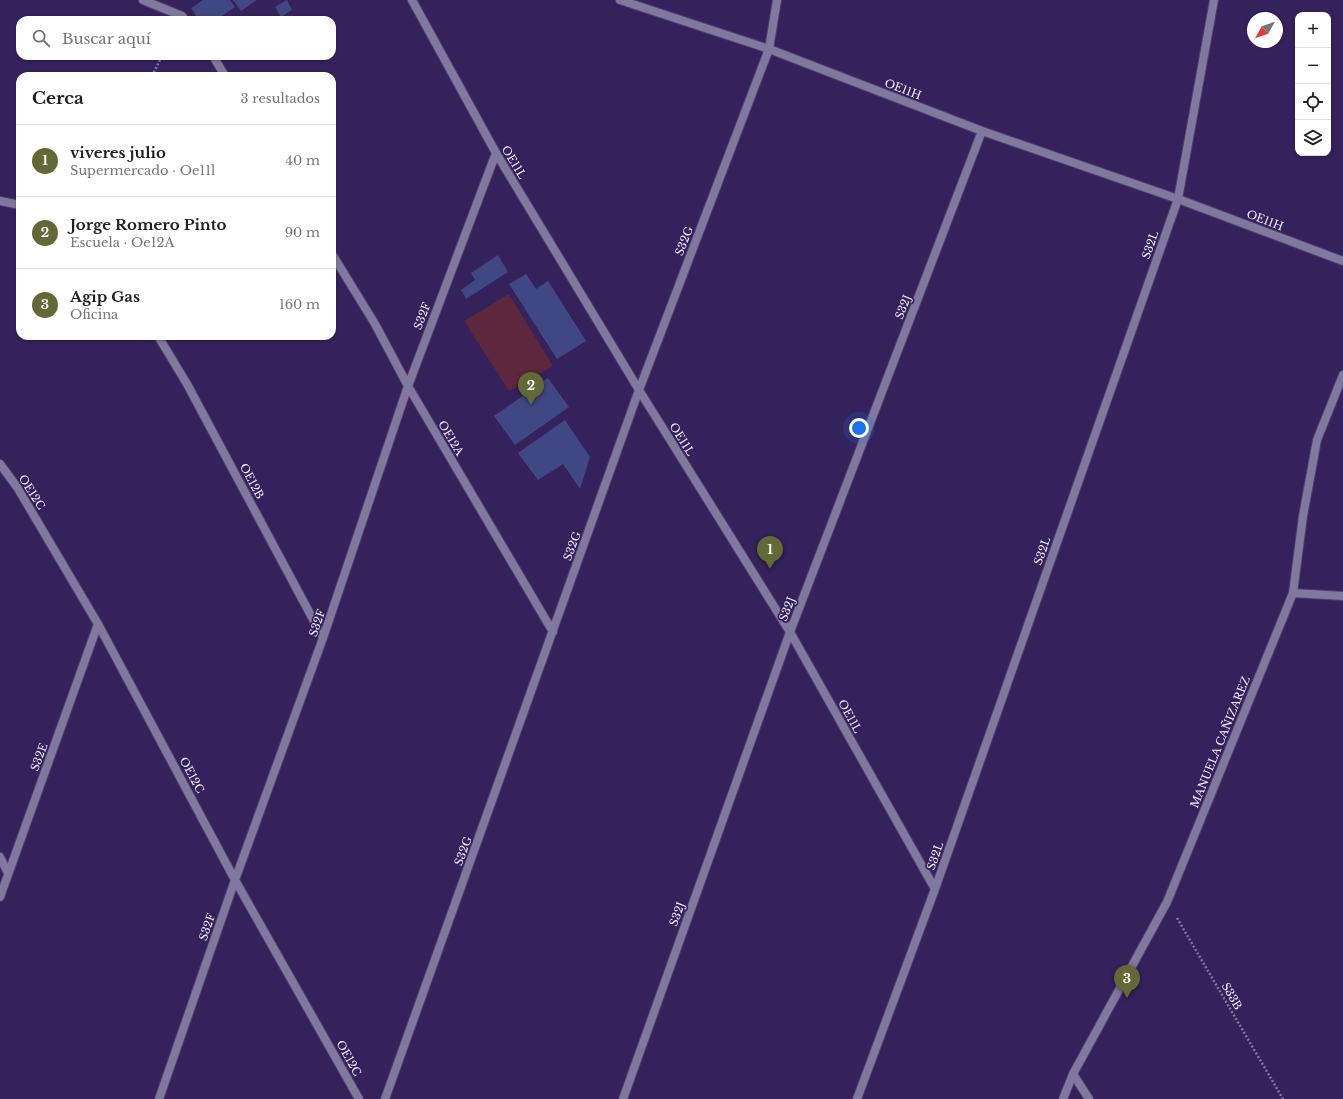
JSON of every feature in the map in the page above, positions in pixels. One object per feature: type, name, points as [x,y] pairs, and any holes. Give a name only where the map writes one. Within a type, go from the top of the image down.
[{"type":"street","points":[[143,0],[182,16]]},
{"type":"street","name":"OE11L","points":[[412,0],[496,153],[639,390],[790,632],[935,889]]},
{"type":"street","name":"OE11H","points":[[620,0],[769,50],[982,131],[1178,199],[1343,261]]},
{"type":"street","name":"S32G","points":[[386,1099],[639,390],[769,50],[777,0]]},
{"type":"street","name":"S32L","points":[[857,1099],[935,889],[1178,199],[1214,0]]},
{"type":"street","points":[[215,60],[223,72]]},
{"type":"street","name":"S32J","points":[[623,1099],[790,632],[982,131]]},
{"type":"street","name":"S32F","points":[[159,1099],[235,880],[323,638],[408,386],[496,153]]},
{"type":"street","points":[[0,201],[16,204]]},
{"type":"street","name":"OE12A","points":[[336,261],[375,324],[408,386],[553,632]]},
{"type":"street","name":"OE12B","points":[[160,340],[187,384],[323,638]]},
{"type":"street","name":"MANUELA CAÑIZAREZ","points":[[1063,1099],[1073,1074],[1167,902],[1293,593],[1303,516],[1317,440],[1343,375]]},
{"type":"street","name":"OE12C","points":[[0,464],[16,487],[98,624],[235,880],[359,1099]]},
{"type":"street","points":[[1293,593],[1343,596]]},
{"type":"street","name":"S32E","points":[[0,897],[98,624]]},
{"type":"street","points":[[0,857],[8,873]]},
{"type":"street","points":[[1073,1074],[1089,1099]]},
{"type":"path","points":[[154,72],[160,60]]},
{"type":"path","name":"S33B","points":[[1167,902],[1283,1099]]},
{"type":"shaded area","points":[[509,294],[553,366],[509,391],[464,321]]},
{"type":"building","points":[[203,0],[230,0],[235,7],[222,16],[196,16],[191,8]]},
{"type":"building","points":[[233,0],[257,0],[241,11]]},
{"type":"building","points":[[287,0],[292,10],[280,16],[275,7]]},
{"type":"building","points":[[498,255],[508,272],[466,299],[461,290],[475,280],[471,273]]},
{"type":"building","points":[[526,274],[536,289],[548,281],[586,341],[557,359],[509,284]]},
{"type":"building","points":[[548,378],[569,407],[515,445],[494,416]]},
{"type":"building","points":[[565,420],[590,457],[580,489],[563,464],[538,480],[518,453]]},
{"type":"place","name":"Jorge Romero Pinto","points":[[531,405]]},
{"type":"place","name":"viveres julio","points":[[770,569]]},
{"type":"place","name":"Agip Gas","points":[[1127,998]]}]
